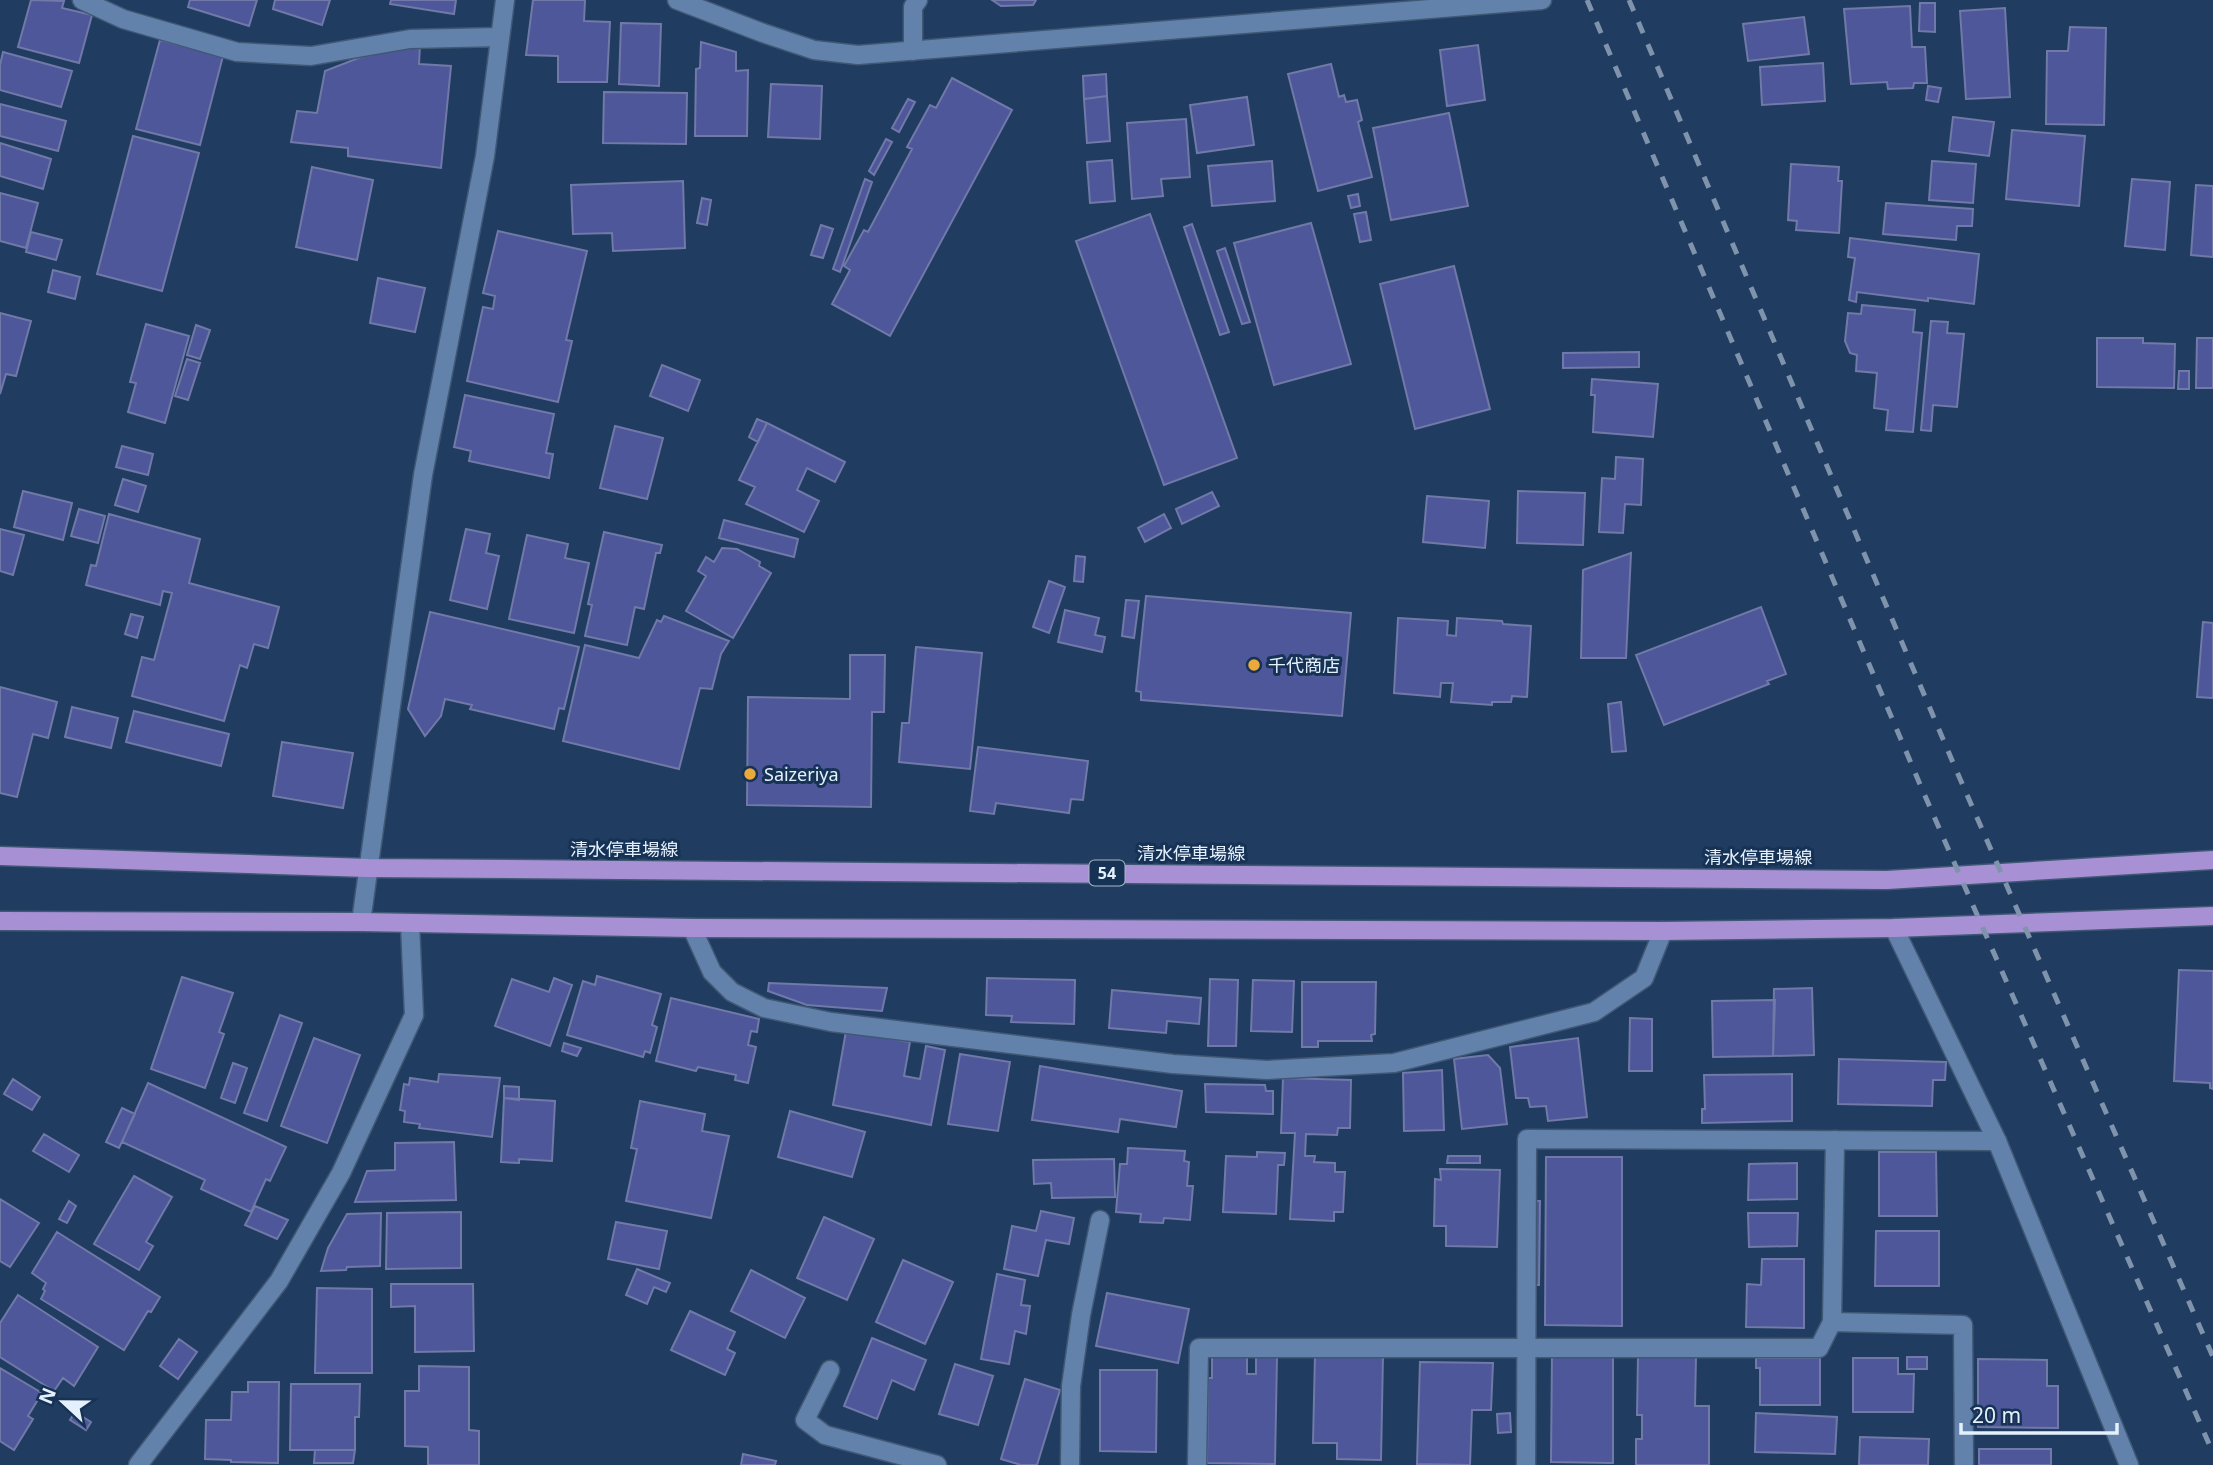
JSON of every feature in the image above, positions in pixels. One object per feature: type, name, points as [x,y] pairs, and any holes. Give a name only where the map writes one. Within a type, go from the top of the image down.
[{"type":"main road","name":"清水停車場線","points":[[0,856],[368,867],[1887,880],[2213,860]]},
{"type":"main road","points":[[0,920],[361,922],[692,928],[1663,931],[1894,928],[2213,916]]},
{"type":"street","points":[[82,0],[123,19],[237,52],[311,56],[410,39],[500,37]]},
{"type":"street","points":[[361,922],[423,475],[485,156],[505,0]]},
{"type":"street","points":[[677,0],[814,50],[858,55],[1542,0]]},
{"type":"street","points":[[912,51],[913,7],[918,0]]},
{"type":"street","points":[[142,1463],[279,1281],[341,1173],[414,1015],[410,924]]},
{"type":"street","points":[[692,928],[712,972],[732,992],[764,1008],[831,1022],[1173,1064],[1267,1070],[1394,1063],[1594,1012],[1644,978],[1663,931]]},
{"type":"street","points":[[1894,928],[1997,1141],[2129,1465]]},
{"type":"street","points":[[1526,1465],[1527,1139],[1997,1141]]},
{"type":"street","points":[[1197,1465],[1199,1348],[1819,1348],[1832,1322],[1835,1140]]},
{"type":"street","points":[[1070,1465],[1071,1386],[1081,1315],[1100,1220]]},
{"type":"street","points":[[1832,1322],[1963,1325],[1964,1465]]},
{"type":"street","points":[[830,1370],[805,1420],[825,1435],[937,1465]]},
{"type":"building","points":[[31,0],[64,1],[62,8],[92,15],[79,63],[18,47]]},
{"type":"building","points":[[190,0],[257,0],[249,26],[188,7]]},
{"type":"building","points":[[275,0],[330,0],[322,25],[273,9]]},
{"type":"building","points":[[391,0],[456,0],[454,14],[390,4]]},
{"type":"building","points":[[533,0],[585,0],[584,21],[610,22],[607,82],[558,82],[558,56],[526,55]]},
{"type":"building","points":[[992,0],[1036,0],[1033,5],[1001,6]]},
{"type":"building","points":[[1920,3],[1935,3],[1935,32],[1919,31]]},
{"type":"building","points":[[1910,6],[1912,47],[1925,47],[1927,83],[1914,83],[1913,88],[1888,89],[1887,82],[1851,84],[1844,9]]},
{"type":"building","points":[[2005,8],[2010,97],[1966,99],[1960,11]]},
{"type":"building","points":[[1804,17],[1809,54],[1748,61],[1743,24]]},
{"type":"building","points":[[621,23],[661,24],[659,86],[619,84]]},
{"type":"building","points":[[2070,27],[2106,28],[2104,125],[2046,124],[2047,51],[2068,51]]},
{"type":"building","points":[[160,40],[223,56],[200,145],[136,129]]},
{"type":"building","points":[[701,42],[736,52],[736,71],[748,70],[747,136],[695,136],[696,69],[700,68]]},
{"type":"building","points":[[420,45],[419,64],[451,66],[441,168],[348,156],[348,148],[291,142],[297,111],[317,113],[325,71],[361,57]]},
{"type":"building","points":[[1478,45],[1485,100],[1447,106],[1440,50]]},
{"type":"building","points":[[3,52],[72,71],[61,107],[0,90]]},
{"type":"building","points":[[1823,63],[1825,101],[1762,105],[1760,67]]},
{"type":"building","points":[[1331,64],[1339,97],[1344,95],[1346,102],[1357,100],[1362,120],[1358,122],[1372,177],[1318,191],[1288,74]]},
{"type":"building","points":[[1106,74],[1107,96],[1084,99],[1083,76]]},
{"type":"building","points":[[952,78],[1012,110],[890,336],[832,304],[850,270],[844,266],[864,230],[868,232],[912,149],[907,147],[930,105],[936,108]]},
{"type":"building","points":[[771,84],[822,86],[820,139],[768,137]]},
{"type":"building","points":[[1928,86],[1941,88],[1938,102],[1926,100]]},
{"type":"building","points":[[604,92],[687,93],[686,144],[603,143]]},
{"type":"building","points":[[1107,96],[1110,141],[1087,143],[1084,99]]},
{"type":"building","points":[[1247,97],[1254,145],[1197,153],[1190,105]]},
{"type":"building","points":[[908,99],[915,102],[899,132],[892,128]]},
{"type":"building","points":[[0,104],[66,121],[58,151],[0,136]]},
{"type":"building","points":[[1449,113],[1468,206],[1391,220],[1373,128]]},
{"type":"building","points":[[1953,117],[1994,122],[1989,156],[1949,151]]},
{"type":"building","points":[[1186,119],[1190,177],[1161,179],[1163,196],[1132,199],[1127,123]]},
{"type":"building","points":[[2012,130],[2085,136],[2079,206],[2006,199]]},
{"type":"building","points":[[133,136],[199,153],[162,291],[97,274]]},
{"type":"building","points":[[886,139],[892,142],[874,175],[869,171]]},
{"type":"building","points":[[0,143],[51,159],[43,189],[0,176]]},
{"type":"building","points":[[1112,160],[1115,201],[1090,203],[1087,162]]},
{"type":"building","points":[[1272,161],[1275,201],[1212,206],[1208,166]]},
{"type":"building","points":[[1932,161],[1976,164],[1973,203],[1929,200]]},
{"type":"building","points":[[1791,164],[1839,167],[1838,181],[1842,181],[1839,233],[1796,230],[1797,221],[1788,220]]},
{"type":"building","points":[[312,167],[373,180],[357,260],[296,247]]},
{"type":"building","points":[[865,179],[872,182],[840,272],[833,269]]},
{"type":"building","points":[[2132,179],[2170,182],[2165,250],[2125,246]]},
{"type":"building","points":[[683,181],[685,248],[613,251],[612,233],[573,234],[571,185]]},
{"type":"building","points":[[2196,185],[2213,186],[2213,257],[2191,255]]},
{"type":"building","points":[[0,193],[38,203],[26,248],[0,241]]},
{"type":"building","points":[[1358,194],[1360,206],[1351,208],[1348,196]]},
{"type":"building","points":[[702,198],[711,200],[707,225],[697,223]]},
{"type":"building","points":[[1886,203],[1973,209],[1972,226],[1957,226],[1956,240],[1883,234]]},
{"type":"building","points":[[1366,212],[1371,240],[1360,242],[1354,214]]},
{"type":"building","points":[[1150,214],[1237,458],[1164,485],[1076,241]]},
{"type":"building","points":[[1311,223],[1351,364],[1274,385],[1234,243]]},
{"type":"building","points":[[1192,224],[1229,332],[1220,335],[1184,227]]},
{"type":"building","points":[[821,225],[833,229],[823,258],[811,255]]},
{"type":"building","points":[[498,231],[587,251],[566,340],[572,341],[558,402],[467,381],[483,307],[493,309],[495,296],[483,293]]},
{"type":"building","points":[[31,232],[62,240],[56,260],[26,252]]},
{"type":"building","points":[[1850,238],[1979,254],[1974,304],[1857,292],[1856,302],[1849,300],[1855,258],[1848,257]]},
{"type":"building","points":[[1225,248],[1250,322],[1242,324],[1217,251]]},
{"type":"building","points":[[1454,266],[1490,409],[1415,429],[1380,284]]},
{"type":"building","points":[[53,270],[80,277],[75,299],[48,292]]},
{"type":"building","points":[[378,278],[425,288],[415,332],[370,323]]},
{"type":"building","points":[[1862,305],[1915,310],[1913,332],[1922,333],[1913,432],[1886,430],[1888,410],[1874,408],[1877,373],[1856,371],[1857,355],[1850,353],[1845,341],[1848,313],[1861,314]]},
{"type":"building","points":[[0,313],[31,321],[16,376],[6,374],[0,394]]},
{"type":"building","points":[[1931,321],[1948,322],[1947,333],[1964,334],[1957,407],[1933,405],[1931,431],[1921,430]]},
{"type":"building","points":[[146,324],[189,336],[165,423],[128,412],[136,383],[130,382]]},
{"type":"building","points":[[196,325],[210,330],[200,359],[187,355]]},
{"type":"building","points":[[2097,338],[2143,338],[2143,343],[2175,344],[2174,388],[2097,387]]},
{"type":"building","points":[[2197,338],[2213,338],[2213,388],[2196,388]]},
{"type":"building","points":[[1639,352],[1639,367],[1563,368],[1563,353]]},
{"type":"building","points":[[187,359],[200,363],[188,400],[175,396]]},
{"type":"building","points":[[662,365],[700,380],[688,411],[650,396]]},
{"type":"building","points":[[2179,371],[2189,371],[2189,389],[2178,389]]},
{"type":"building","points":[[1592,379],[1658,384],[1653,437],[1593,432],[1595,395],[1591,395]]},
{"type":"building","points":[[465,395],[554,414],[546,453],[553,454],[549,478],[469,461],[471,451],[454,447]]},
{"type":"building","points":[[757,419],[767,423],[758,442],[749,437]]},
{"type":"building","points":[[767,423],[845,462],[835,482],[807,468],[797,490],[819,501],[804,532],[746,504],[755,487],[739,480]]},
{"type":"building","points":[[615,426],[663,438],[647,499],[600,488]]},
{"type":"building","points":[[122,446],[153,454],[148,475],[116,467]]},
{"type":"building","points":[[1616,457],[1643,459],[1641,505],[1625,504],[1623,533],[1599,532],[1602,478],[1615,479]]},
{"type":"building","points":[[123,479],[146,486],[138,512],[115,505]]},
{"type":"building","points":[[23,491],[72,503],[63,540],[14,527]]},
{"type":"building","points":[[1518,491],[1585,493],[1583,545],[1517,543]]},
{"type":"building","points":[[1212,492],[1219,506],[1182,524],[1176,509]]},
{"type":"building","points":[[1427,496],[1489,501],[1485,548],[1423,542]]},
{"type":"building","points":[[79,509],[105,516],[98,543],[71,536]]},
{"type":"building","points":[[109,514],[200,539],[189,583],[279,607],[268,648],[254,644],[247,668],[240,665],[224,721],[132,696],[142,657],[154,660],[172,593],[163,591],[160,605],[86,585],[91,565],[96,566]]},
{"type":"building","points":[[1164,514],[1171,528],[1145,542],[1138,528]]},
{"type":"building","points":[[724,520],[798,539],[794,557],[719,538]]},
{"type":"building","points":[[0,529],[24,535],[13,575],[0,571]]},
{"type":"building","points":[[466,529],[490,534],[486,553],[499,556],[487,609],[450,600]]},
{"type":"building","points":[[604,532],[662,545],[660,553],[656,553],[644,609],[635,607],[627,645],[585,636],[592,605],[588,604]]},
{"type":"building","points":[[527,535],[568,544],[565,558],[589,563],[574,633],[509,619]]},
{"type":"building","points":[[722,548],[737,549],[760,562],[759,566],[771,573],[733,638],[686,611],[706,576],[698,571],[706,557],[714,562]]},
{"type":"building","points":[[1631,553],[1626,658],[1581,658],[1583,570]]},
{"type":"building","points":[[1076,556],[1085,557],[1083,582],[1074,581]]},
{"type":"building","points":[[1049,581],[1065,587],[1049,633],[1033,627]]},
{"type":"building","points":[[1146,596],[1351,613],[1342,716],[1141,700],[1141,692],[1136,691]]},
{"type":"building","points":[[1126,600],[1139,601],[1134,638],[1122,636]]},
{"type":"building","points":[[1761,607],[1786,674],[1767,681],[1769,684],[1664,725],[1636,655]]},
{"type":"building","points":[[1065,610],[1099,618],[1095,635],[1105,637],[1102,652],[1058,642]]},
{"type":"building","points":[[430,612],[579,647],[564,709],[559,708],[554,729],[470,709],[472,705],[445,699],[441,716],[425,736],[408,709]]},
{"type":"building","points":[[131,614],[143,617],[137,638],[125,634]]},
{"type":"building","points":[[664,616],[729,641],[721,654],[712,689],[700,688],[679,769],[563,741],[585,645],[639,658],[657,620],[661,622]]},
{"type":"building","points":[[1398,618],[1448,621],[1447,635],[1456,636],[1457,618],[1531,626],[1527,697],[1512,696],[1511,702],[1492,702],[1492,705],[1451,702],[1453,683],[1441,683],[1440,697],[1394,693]]},
{"type":"building","points":[[2203,622],[2213,623],[2213,698],[2197,697]]},
{"type":"building","points":[[916,647],[982,653],[970,769],[899,762],[902,723],[909,723]]},
{"type":"building","points":[[850,655],[885,655],[884,712],[872,712],[871,807],[747,805],[748,697],[850,699]]},
{"type":"building","points":[[0,687],[57,702],[48,738],[33,734],[17,797],[0,793]]},
{"type":"building","points":[[1621,702],[1626,751],[1612,752],[1608,704]]},
{"type":"building","points":[[72,707],[118,718],[111,748],[65,737]]},
{"type":"building","points":[[134,711],[229,734],[221,766],[126,742]]},
{"type":"building","points":[[282,742],[353,753],[343,808],[273,796]]},
{"type":"building","points":[[978,747],[1088,761],[1083,800],[1071,799],[1069,813],[996,803],[994,814],[970,811]]},
{"type":"building","points":[[2179,970],[2213,971],[2213,1089],[2210,1088],[2210,1083],[2174,1081]]},
{"type":"building","points":[[597,976],[661,994],[652,1025],[657,1027],[650,1053],[645,1051],[643,1057],[567,1035],[583,981],[595,985]]},
{"type":"building","points":[[182,977],[233,993],[219,1032],[224,1034],[205,1088],[151,1069]]},
{"type":"building","points":[[554,978],[572,985],[550,1046],[495,1026],[512,979],[549,992]]},
{"type":"building","points":[[987,978],[1075,980],[1074,1024],[1011,1022],[1012,1016],[986,1015]]},
{"type":"building","points":[[1210,979],[1238,980],[1236,1046],[1208,1046]]},
{"type":"building","points":[[1253,980],[1294,981],[1292,1032],[1251,1031]]},
{"type":"building","points":[[1302,982],[1376,982],[1375,1034],[1371,1035],[1372,1041],[1318,1041],[1318,1047],[1302,1047]]},
{"type":"building","points":[[769,983],[887,988],[882,1011],[807,1005],[768,991]]},
{"type":"building","points":[[1812,988],[1814,1055],[1773,1056],[1774,989]]},
{"type":"building","points":[[1112,990],[1201,998],[1199,1024],[1167,1021],[1166,1033],[1109,1028]]},
{"type":"building","points":[[671,998],[759,1019],[757,1032],[751,1031],[748,1045],[756,1047],[748,1083],[735,1080],[736,1075],[698,1067],[696,1071],[656,1061]]},
{"type":"building","points":[[1775,1000],[1773,1056],[1713,1057],[1712,1001]]},
{"type":"building","points":[[280,1015],[302,1023],[267,1121],[244,1113]]},
{"type":"building","points":[[1630,1018],[1652,1019],[1652,1071],[1629,1071]]},
{"type":"building","points":[[846,1031],[910,1042],[904,1076],[920,1079],[926,1046],[945,1050],[931,1125],[833,1105]]},
{"type":"building","points":[[314,1038],[360,1055],[327,1143],[281,1126]]},
{"type":"building","points":[[1578,1038],[1587,1117],[1548,1121],[1546,1106],[1530,1107],[1528,1098],[1516,1098],[1510,1047]]},
{"type":"building","points":[[564,1043],[581,1048],[577,1056],[562,1051]]},
{"type":"building","points":[[960,1054],[1010,1062],[998,1131],[948,1124]]},
{"type":"building","points":[[1488,1055],[1500,1068],[1507,1124],[1462,1129],[1454,1059]]},
{"type":"building","points":[[1839,1059],[1946,1062],[1945,1080],[1933,1080],[1932,1106],[1838,1104]]},
{"type":"building","points":[[233,1063],[247,1068],[235,1103],[221,1098]]},
{"type":"building","points":[[1040,1066],[1182,1091],[1176,1127],[1120,1119],[1118,1132],[1032,1120]]},
{"type":"building","points":[[1442,1070],[1444,1130],[1404,1131],[1403,1073]]},
{"type":"building","points":[[439,1074],[500,1078],[492,1137],[419,1128],[420,1124],[404,1122],[405,1111],[400,1110],[404,1084],[409,1085],[410,1078],[438,1082]]},
{"type":"building","points":[[1792,1074],[1792,1121],[1702,1123],[1702,1109],[1705,1109],[1704,1075]]},
{"type":"building","points":[[1283,1078],[1351,1080],[1350,1128],[1338,1128],[1337,1135],[1306,1134],[1305,1156],[1315,1156],[1314,1162],[1335,1163],[1335,1172],[1345,1172],[1343,1212],[1334,1212],[1334,1221],[1290,1219],[1295,1133],[1281,1133]]},
{"type":"building","points":[[13,1079],[40,1097],[32,1110],[4,1094]]},
{"type":"building","points":[[148,1083],[286,1147],[270,1181],[266,1179],[251,1212],[201,1189],[205,1180],[122,1142]]},
{"type":"building","points":[[1205,1084],[1265,1085],[1266,1091],[1273,1091],[1273,1114],[1206,1112]]},
{"type":"building","points":[[504,1086],[519,1087],[519,1100],[504,1098]]},
{"type":"building","points":[[504,1098],[555,1101],[552,1161],[519,1159],[519,1163],[501,1162]]},
{"type":"building","points":[[640,1101],[705,1114],[702,1131],[729,1136],[711,1218],[626,1201],[637,1149],[631,1148]]},
{"type":"building","points":[[122,1108],[135,1114],[119,1148],[106,1142]]},
{"type":"building","points":[[790,1111],[865,1132],[852,1177],[778,1157]]},
{"type":"building","points":[[44,1134],[79,1155],[69,1172],[33,1151]]},
{"type":"building","points":[[454,1142],[456,1200],[355,1202],[367,1171],[395,1170],[395,1143]]},
{"type":"building","points":[[1128,1148],[1185,1151],[1184,1161],[1189,1162],[1187,1186],[1193,1186],[1190,1220],[1164,1218],[1163,1223],[1140,1222],[1141,1214],[1116,1212],[1120,1164],[1127,1164]]},
{"type":"building","points":[[1257,1152],[1285,1153],[1284,1165],[1278,1165],[1276,1214],[1223,1212],[1226,1156],[1257,1157]]},
{"type":"building","points":[[1879,1152],[1936,1152],[1937,1216],[1879,1216]]},
{"type":"building","points":[[1448,1156],[1480,1156],[1480,1163],[1447,1163]]},
{"type":"building","points":[[1546,1157],[1622,1157],[1622,1326],[1545,1325]]},
{"type":"building","points":[[1114,1159],[1115,1197],[1052,1198],[1051,1183],[1034,1184],[1033,1160]]},
{"type":"building","points":[[1797,1163],[1797,1199],[1748,1200],[1749,1164]]},
{"type":"building","points":[[1440,1169],[1500,1170],[1497,1247],[1446,1246],[1446,1226],[1434,1226],[1435,1179],[1441,1180]]},
{"type":"building","points":[[134,1176],[172,1197],[146,1242],[153,1246],[139,1270],[94,1244]]},
{"type":"building","points":[[0,1199],[39,1223],[10,1267],[0,1261]]},
{"type":"building","points":[[69,1201],[76,1206],[67,1223],[59,1219]]},
{"type":"building","points":[[1533,1201],[1540,1201],[1539,1285],[1532,1285]]},
{"type":"building","points":[[255,1206],[288,1220],[277,1239],[245,1225]]},
{"type":"building","points":[[1041,1211],[1074,1218],[1069,1244],[1046,1240],[1038,1276],[1004,1269],[1012,1226],[1036,1231]]},
{"type":"building","points":[[461,1212],[461,1268],[386,1269],[387,1213]]},
{"type":"building","points":[[381,1213],[380,1266],[321,1271],[328,1248],[347,1214]]},
{"type":"building","points":[[1748,1213],[1798,1213],[1797,1246],[1749,1247]]},
{"type":"building","points":[[824,1217],[874,1239],[847,1300],[797,1278]]},
{"type":"building","points":[[616,1222],[667,1231],[659,1269],[608,1259]]},
{"type":"building","points":[[1876,1231],[1939,1231],[1939,1286],[1875,1286]]},
{"type":"building","points":[[57,1232],[160,1297],[124,1350],[41,1299],[46,1283],[32,1273]]},
{"type":"building","points":[[1762,1259],[1804,1259],[1804,1328],[1746,1327],[1747,1284],[1761,1285]]},
{"type":"building","points":[[903,1260],[953,1282],[925,1344],[876,1322]]},
{"type":"building","points":[[637,1269],[670,1283],[666,1292],[654,1287],[647,1304],[626,1295]]},
{"type":"building","points":[[751,1270],[805,1298],[785,1338],[731,1311]]},
{"type":"building","points":[[997,1274],[1025,1280],[1021,1305],[1030,1306],[1026,1334],[1015,1331],[1009,1364],[981,1359]]},
{"type":"building","points":[[391,1284],[473,1284],[474,1351],[415,1352],[415,1306],[391,1307]]},
{"type":"building","points":[[317,1288],[372,1289],[372,1373],[315,1373]]},
{"type":"building","points":[[1107,1293],[1189,1309],[1178,1363],[1096,1346]]},
{"type":"building","points":[[18,1295],[98,1347],[74,1386],[63,1378],[54,1391],[0,1357],[0,1323]]},
{"type":"building","points":[[690,1311],[735,1332],[727,1349],[735,1353],[725,1375],[671,1350]]},
{"type":"building","points":[[872,1338],[926,1360],[914,1390],[892,1380],[877,1419],[844,1406]]},
{"type":"building","points":[[179,1339],[197,1352],[178,1379],[160,1366]]},
{"type":"building","points":[[1315,1354],[1383,1355],[1381,1460],[1337,1459],[1337,1443],[1313,1443]]},
{"type":"building","points":[[1212,1355],[1247,1356],[1247,1374],[1256,1374],[1256,1356],[1277,1356],[1275,1464],[1207,1463],[1208,1378],[1212,1378]]},
{"type":"building","points":[[1552,1355],[1613,1355],[1613,1463],[1551,1462]]},
{"type":"building","points":[[1638,1357],[1696,1357],[1695,1406],[1709,1406],[1709,1465],[1636,1465],[1636,1439],[1642,1439],[1642,1415],[1637,1415]]},
{"type":"building","points":[[1907,1357],[1927,1357],[1927,1369],[1907,1369]]},
{"type":"building","points":[[1756,1358],[1820,1358],[1820,1405],[1760,1405],[1760,1368],[1756,1368]]},
{"type":"building","points":[[1853,1358],[1898,1358],[1898,1374],[1914,1374],[1913,1412],[1853,1412]]},
{"type":"building","points":[[1978,1359],[2047,1360],[2047,1386],[2058,1386],[2058,1428],[1978,1427]]},
{"type":"building","points":[[1420,1362],[1493,1363],[1491,1410],[1472,1410],[1470,1465],[1417,1464]]},
{"type":"building","points":[[955,1364],[993,1376],[978,1425],[939,1414]]},
{"type":"building","points":[[419,1366],[469,1367],[469,1430],[479,1431],[479,1465],[428,1465],[428,1447],[405,1446],[405,1391],[419,1391]]},
{"type":"building","points":[[0,1368],[42,1393],[28,1416],[33,1419],[14,1450],[0,1441]]},
{"type":"building","points":[[1100,1370],[1157,1370],[1156,1452],[1100,1451]]},
{"type":"building","points":[[1025,1379],[1060,1390],[1037,1465],[1021,1465],[1001,1459]]},
{"type":"building","points":[[248,1382],[279,1382],[278,1463],[205,1459],[206,1420],[231,1420],[232,1392],[248,1392]]},
{"type":"building","points":[[291,1384],[360,1384],[359,1417],[355,1417],[355,1450],[290,1450]]},
{"type":"building","points":[[75,1412],[91,1422],[86,1430],[70,1420]]},
{"type":"building","points":[[1510,1413],[1511,1432],[1498,1433],[1497,1414]]},
{"type":"building","points":[[1756,1413],[1837,1417],[1835,1454],[1755,1452]]},
{"type":"building","points":[[1860,1437],[1929,1439],[1928,1465],[1859,1465]]},
{"type":"building","points":[[1979,1449],[2051,1449],[2051,1465],[1979,1465]]},
{"type":"building","points":[[315,1450],[355,1450],[353,1463],[314,1463]]},
{"type":"building","points":[[743,1454],[776,1461],[775,1465],[741,1465]]},
{"type":"railway","points":[[1587,0],[1922,789],[2213,1453]]},
{"type":"railway","points":[[1629,0],[1957,772],[2213,1357]]},
{"type":"place","name":"千代商店","points":[[1254,665]]},
{"type":"place","name":"Saizeriya","points":[[750,774]]}]
